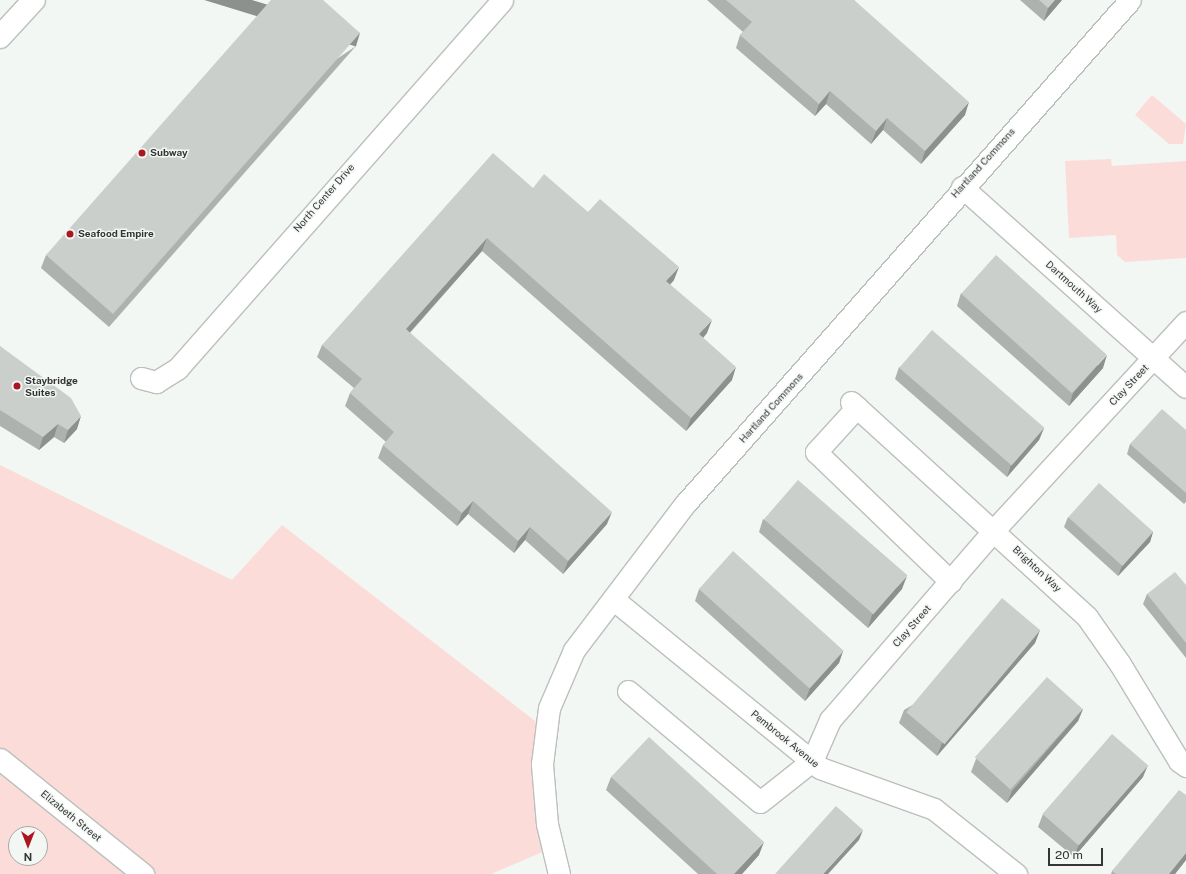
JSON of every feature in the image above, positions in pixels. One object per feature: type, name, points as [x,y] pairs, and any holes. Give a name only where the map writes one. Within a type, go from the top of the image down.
[{"type":"highway","points":[[0,37],[34,0]]},
{"type":"street","name":"North Center Drive","points":[[141,378],[156,382],[178,368],[502,0]]},
{"type":"street","name":"Hartland Commons","points":[[559,874],[547,824],[542,764],[549,708],[574,650],[685,504],[962,187],[1130,0]]},
{"type":"street","name":"Dartmouth Way","points":[[962,187],[1186,387]]},
{"type":"street","name":"Clay Street","points":[[628,691],[760,802],[812,761],[830,720],[951,582],[994,530],[1186,322]]},
{"type":"street","name":"Brighton Way","points":[[951,582],[816,452],[854,404],[994,530],[1087,617],[1120,664],[1178,761],[1186,766]]},
{"type":"street","name":"Pembrook Avenue","points":[[613,599],[820,768],[934,810],[1016,874]]},
{"type":"street","name":"Elizabeth Street","points":[[0,759],[143,874]]},
{"type":"shaded area","points":[[1152,95],[1186,124],[1183,144],[1169,144],[1135,115]]},
{"type":"shaded area","points":[[1111,159],[1112,166],[1186,161],[1186,258],[1125,262],[1117,255],[1116,235],[1069,238],[1065,161]]},
{"type":"shaded area","points":[[0,465],[232,580],[282,525],[539,724],[545,851],[491,874],[0,874]]},
{"type":"building","points":[[271,0],[323,0],[360,33],[113,314],[46,255]]},
{"type":"building","points":[[726,0],[854,0],[969,102],[925,151],[887,118],[876,131],[830,91],[819,104],[740,35],[752,22]]},
{"type":"building","points":[[1039,0],[1055,0],[1048,8]]},
{"type":"building","points":[[493,153],[533,188],[544,174],[588,212],[600,199],[679,267],[666,281],[712,320],[699,334],[736,367],[691,418],[487,238],[406,329],[612,512],[568,561],[530,527],[518,541],[473,501],[462,513],[383,445],[394,432],[350,393],[362,379],[322,345]]},
{"type":"building","points":[[996,255],[1107,355],[1072,393],[961,294]]},
{"type":"building","points":[[932,330],[1044,428],[1012,465],[899,368]]},
{"type":"building","name":"Staybridge Suites","points":[[0,346],[71,398],[81,416],[68,430],[58,424],[43,437],[0,410]]},
{"type":"building","points":[[1162,409],[1186,430],[1186,493],[1130,444]]},
{"type":"building","points":[[798,480],[907,575],[873,614],[764,519]]},
{"type":"building","points":[[1099,483],[1153,532],[1122,566],[1068,517]]},
{"type":"building","points":[[733,551],[844,651],[810,689],[699,589]]},
{"type":"building","points":[[1175,572],[1186,585],[1186,643],[1147,594]]},
{"type":"building","points":[[1002,598],[1040,630],[945,744],[906,712]]},
{"type":"building","points":[[1047,677],[1083,709],[1010,789],[975,757]]},
{"type":"building","points":[[1112,734],[1148,765],[1079,845],[1042,814]]},
{"type":"building","points":[[649,737],[764,842],[734,874],[717,874],[611,777]]},
{"type":"building","points":[[1179,790],[1186,795],[1186,853],[1169,874],[1116,874],[1112,871]]},
{"type":"building","points":[[836,806],[863,830],[823,874],[775,874]]},
{"type":"place","name":"Subway","points":[[142,153]]},
{"type":"place","name":"Seafood Empire","points":[[70,234]]},
{"type":"place","name":"Staybridge Suites","points":[[17,386]]}]
